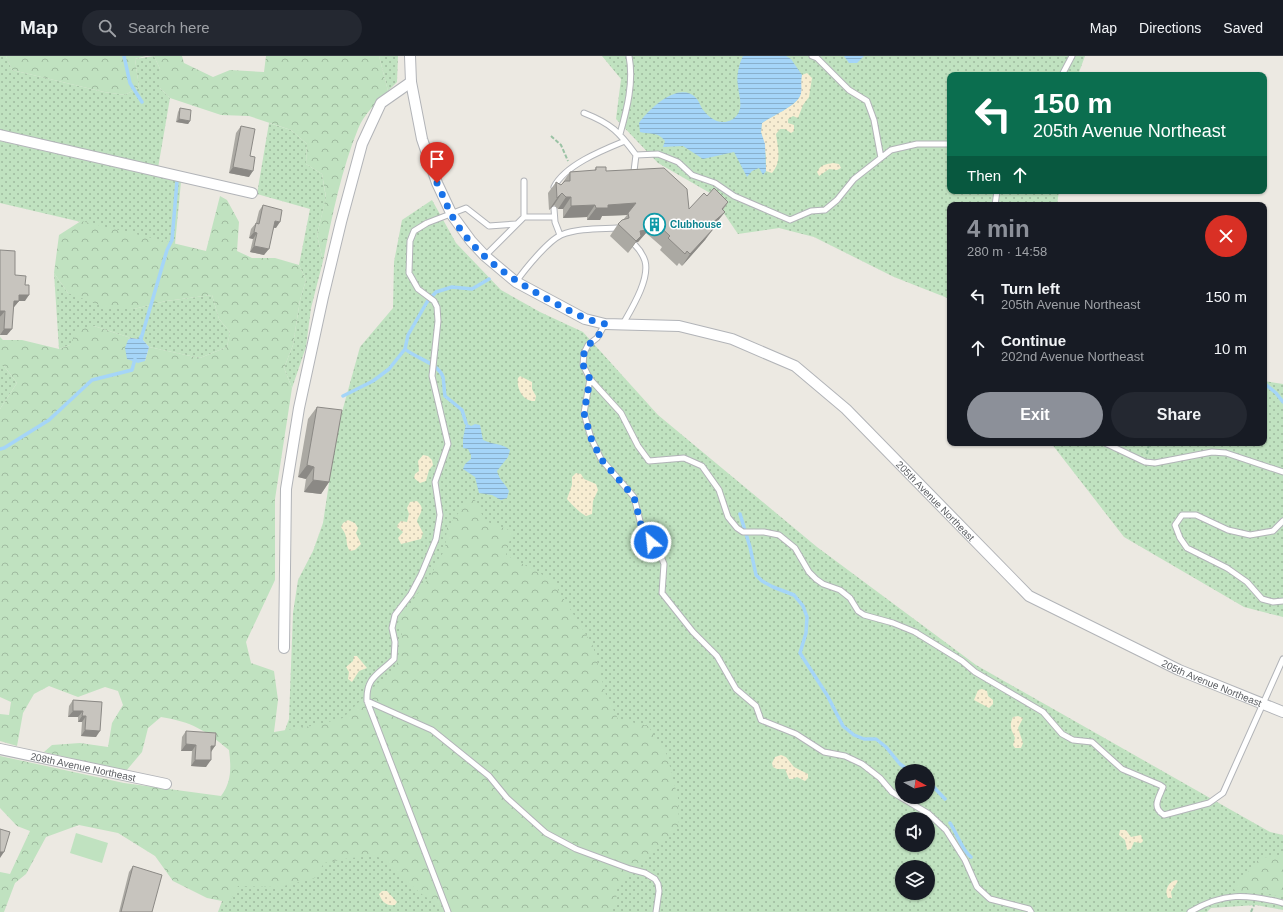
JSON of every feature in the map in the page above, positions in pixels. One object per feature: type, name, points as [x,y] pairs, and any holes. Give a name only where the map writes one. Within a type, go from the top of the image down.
[{"type":"street","name":"205th Avenue Northeast","points":[[410,56],[411,82],[422,139],[437,183],[452,215],[471,241],[485,256],[516,282],[585,319],[605,324],[686,328],[732,339],[795,366],[846,409],[1029,596],[1179,670],[1262,705],[1283,712]]},
{"type":"street","points":[[284,648],[286,489],[300,408],[323,297],[362,144],[381,103],[411,82]]},
{"type":"street","points":[[0,136],[252,193]]},
{"type":"street","name":"208th Avenue Northeast","points":[[0,748],[166,784]]},
{"type":"lane","points":[[620,134],[628,107],[631,68],[629,56]]},
{"type":"lane","points":[[812,56],[817,58],[849,90],[867,101],[874,120],[881,158]]},
{"type":"lane","points":[[1064,72],[1072,56]]},
{"type":"lane","points":[[584,113],[605,121],[620,134],[636,155],[634,171]]},
{"type":"lane","points":[[552,193],[558,179],[575,166],[605,149],[625,141]]},
{"type":"lane","points":[[636,155],[658,154],[678,162],[692,175],[715,183],[734,196],[790,220],[811,212],[825,210],[837,200],[854,179],[891,150],[917,144],[947,144]]},
{"type":"lane","points":[[485,256],[524,216],[524,181]]},
{"type":"lane","points":[[448,912],[367,701],[366,688],[370,679],[394,659],[395,642],[392,628],[395,615],[411,594],[421,575],[436,539],[440,515],[435,482],[448,444],[432,376],[438,321],[437,307],[434,301],[418,289],[409,273],[410,241],[414,231],[427,223],[452,215],[466,208],[489,226],[516,224]]},
{"type":"lane","points":[[554,209],[554,217],[560,235]]},
{"type":"lane","points":[[524,216],[554,217]]},
{"type":"lane","points":[[516,282],[531,262],[560,235],[584,229],[617,228]]},
{"type":"lane","points":[[624,324],[646,272],[645,261],[635,244]]},
{"type":"lane","points":[[605,324],[597,338],[588,345],[584,353],[583,365],[590,379],[621,413],[638,446],[649,461],[684,458],[702,466],[719,490],[728,516],[737,528],[743,532],[764,532],[779,536],[795,548],[809,572],[816,579],[824,584],[840,590],[850,598],[858,611],[864,615],[893,623],[914,632],[962,661],[975,672],[1043,712],[1062,734],[1073,740],[1092,742],[1122,769],[1160,784],[1163,787],[1156,806],[1159,812],[1164,814],[1210,803],[1223,793],[1236,767],[1283,659]]},
{"type":"lane","points":[[590,379],[584,413],[591,438],[601,459],[634,497],[643,533],[660,554],[664,564],[662,593],[693,632],[717,656],[736,689],[756,706],[760,720],[796,734],[824,752],[845,756],[862,764],[880,778],[892,792],[929,814],[946,830],[965,860],[978,887],[990,900],[1028,909],[1031,912]]},
{"type":"lane","points":[[1111,446],[1145,462],[1155,463],[1212,452],[1226,453],[1283,472]]},
{"type":"lane","points":[[1283,521],[1273,531],[1250,535],[1228,530],[1196,515],[1182,515],[1175,525],[1180,538],[1187,548],[1227,568],[1247,582],[1262,599],[1273,602],[1283,601]]},
{"type":"lane","points":[[367,701],[432,730],[489,776],[507,798],[546,833],[576,849],[645,873],[655,879],[658,884],[659,891],[656,912]]},
{"type":"lane","points":[[1190,912],[1212,901],[1236,895],[1258,896],[1283,903]]},
{"type":"path","points":[[551,136],[561,145],[570,164],[575,166]]},
{"type":"green space","points":[[0,56],[6,56],[12,70],[104,92],[125,95],[139,87],[135,59],[154,56],[160,69],[160,88],[170,98],[158,168],[0,131]]},
{"type":"green space","points":[[6,56],[146,56],[135,59],[139,87],[125,95],[104,92],[12,70]]},
{"type":"green space","points":[[154,56],[182,56],[184,63],[213,77],[230,70],[264,72],[266,56],[379,56],[388,91],[367,113],[358,129],[342,178],[323,261],[317,235],[326,197],[322,174],[306,164],[307,144],[291,130],[249,116],[221,115],[170,98],[160,88],[160,69]]},
{"type":"green space","points":[[379,56],[398,56],[397,82],[388,91]]},
{"type":"green space","points":[[602,56],[1085,56],[1079,72],[947,72],[947,194],[1059,194],[1057,202],[947,202],[947,298],[894,277],[814,237],[779,228],[738,234],[710,193],[658,163],[616,119],[621,79]]},
{"type":"green space","points":[[269,123],[291,130],[307,144],[306,164],[322,174],[326,198],[317,235],[323,261],[311,308],[306,347],[292,388],[284,368],[293,345],[300,300],[306,280],[299,265],[310,209],[257,194]]},
{"type":"green space","points":[[0,141],[181,182],[175,244],[0,203]]},
{"type":"green space","points":[[220,196],[227,200],[239,222],[237,251],[252,258],[275,258],[299,265],[306,280],[300,300],[293,345],[284,368],[292,388],[275,499],[275,580],[246,642],[251,663],[274,671],[278,700],[274,732],[317,725],[343,718],[379,682],[396,668],[402,635],[398,622],[433,571],[445,549],[447,528],[470,498],[475,500],[485,521],[512,531],[506,555],[552,580],[593,646],[606,695],[618,719],[648,726],[667,755],[678,798],[679,827],[634,871],[617,885],[616,904],[607,912],[454,912],[424,896],[377,856],[350,858],[324,863],[315,878],[280,887],[238,886],[231,899],[222,901],[207,898],[173,881],[155,856],[118,833],[79,825],[46,837],[26,874],[15,883],[4,912],[0,912],[0,872],[10,874],[30,831],[17,826],[0,808],[0,756],[124,783],[221,796],[225,791],[229,780],[229,750],[213,737],[190,724],[161,717],[148,728],[142,752],[126,771],[44,752],[52,745],[80,743],[108,747],[112,723],[123,705],[118,691],[105,687],[78,697],[49,686],[34,694],[23,713],[17,746],[0,741],[0,714],[9,715],[11,702],[0,697],[0,409],[17,383],[4,366],[0,366],[0,337],[3,340],[22,340],[59,349],[70,345],[77,330],[94,326],[131,338],[128,340],[145,361],[149,347],[200,358],[227,347],[230,332],[219,319],[212,295],[166,301],[134,309],[105,307],[68,293],[54,273],[59,235],[81,221],[206,251]]},
{"type":"green space","points":[[432,200],[456,243],[501,290],[540,312],[583,332],[658,415],[817,547],[976,665],[1270,832],[1283,835],[1283,910],[1256,905],[1211,908],[1207,912],[218,912],[289,719],[293,613],[298,580],[313,551],[323,523],[337,430],[360,347],[393,308],[394,262],[402,220]]},
{"type":"green space","points":[[54,273],[68,293],[134,309],[166,301],[212,295],[219,319],[230,332],[227,347],[200,358],[149,347],[143,340],[143,336],[138,339],[131,338],[94,326],[70,345],[59,349]]},
{"type":"green space","points":[[0,366],[4,366],[17,383],[0,409]]},
{"type":"green space","points":[[1267,381],[1283,384],[1283,617],[1244,607],[1124,537],[1053,446],[1267,446]]},
{"type":"green space","points":[[76,833],[108,843],[102,863],[70,853]]},
{"type":"green space","points":[[1283,855],[1283,897],[1260,892],[1234,890],[1260,858]]},
{"type":"sand","points":[[807,73],[812,78],[809,97],[803,105],[798,118],[793,116],[788,119],[788,123],[794,125],[794,131],[791,133],[785,129],[780,129],[776,134],[778,150],[777,164],[772,173],[766,171],[766,156],[761,132],[762,123],[798,100],[801,94],[802,75]]},
{"type":"sand","points":[[833,163],[839,164],[841,168],[837,170],[829,169],[819,176],[817,172],[822,166]]},
{"type":"sand","points":[[520,376],[532,382],[532,389],[536,396],[535,401],[527,399],[521,394],[518,386],[518,378]]},
{"type":"sand","points":[[423,455],[428,456],[432,460],[433,465],[429,470],[426,481],[420,483],[414,478],[415,474],[419,471],[418,461]]},
{"type":"sand","points":[[576,473],[581,474],[584,479],[596,484],[598,490],[593,501],[592,514],[586,516],[567,499],[572,485],[572,477]]},
{"type":"sand","points":[[417,501],[422,508],[417,521],[423,533],[421,539],[401,544],[398,538],[403,532],[397,527],[398,524],[401,521],[407,522],[409,514],[407,508],[410,502]]},
{"type":"sand","points":[[348,520],[355,523],[358,528],[356,533],[361,544],[355,550],[350,551],[347,546],[344,531],[341,527],[343,523]]},
{"type":"sand","points":[[354,656],[357,656],[367,668],[359,671],[352,682],[348,679],[349,672],[346,667],[353,661]]},
{"type":"sand","points":[[982,689],[987,691],[988,696],[993,700],[993,704],[989,708],[974,700],[978,690]]},
{"type":"sand","points":[[1018,716],[1023,718],[1018,728],[1023,743],[1021,748],[1015,748],[1013,745],[1015,738],[1011,725],[1013,717]]},
{"type":"sand","points":[[781,755],[786,757],[794,767],[808,774],[808,778],[805,781],[797,777],[789,779],[785,769],[777,769],[773,767],[772,763],[775,757]]},
{"type":"sand","points":[[1120,830],[1126,830],[1131,837],[1141,835],[1143,841],[1141,843],[1134,842],[1131,849],[1127,850],[1125,840],[1119,835]]},
{"type":"sand","points":[[1173,881],[1178,881],[1171,892],[1172,898],[1168,898],[1166,893],[1168,887]]},
{"type":"sand","points":[[382,891],[387,891],[397,902],[395,905],[389,905],[383,901],[379,894]]},
{"type":"water","points":[[743,56],[786,56],[791,59],[802,75],[801,94],[798,100],[762,123],[761,132],[765,144],[766,171],[763,175],[759,168],[752,171],[747,177],[734,152],[703,159],[683,146],[663,147],[665,141],[659,136],[640,132],[639,123],[657,104],[673,94],[681,92],[689,93],[696,98],[707,114],[713,119],[725,122],[733,119],[737,116],[740,108],[737,79]]},
{"type":"water","points":[[844,56],[864,56],[857,63],[849,63]]},
{"type":"water","points":[[140,335],[143,336],[143,340],[149,347],[145,361],[138,363],[127,359],[125,348],[128,340],[131,338],[138,339]]},
{"type":"water","points":[[466,423],[471,426],[475,424],[480,425],[483,440],[504,446],[510,450],[508,457],[497,471],[499,477],[509,491],[507,498],[501,500],[492,495],[479,493],[475,477],[463,469],[465,464],[471,459],[468,449],[463,448]]},
{"type":"building","points":[[180,108],[191,110],[190,121],[179,119]]},
{"type":"building","points":[[241,126],[255,129],[250,156],[255,157],[253,171],[233,167]]},
{"type":"building","name":"Clubhouse","points":[[596,167],[606,167],[606,171],[664,168],[687,189],[689,209],[704,193],[707,196],[714,188],[728,202],[722,209],[725,212],[710,225],[714,228],[690,254],[687,251],[685,254],[668,238],[670,236],[654,221],[646,230],[640,231],[641,236],[636,241],[618,224],[622,220],[629,218],[628,213],[636,203],[608,205],[608,208],[596,208],[595,205],[571,206],[571,197],[566,197],[562,193],[557,198],[556,182],[561,185],[565,181],[570,181],[570,172],[596,170]]},
{"type":"building","points":[[263,205],[282,210],[280,222],[275,221],[269,249],[254,246],[257,233],[254,232],[256,223],[259,224]]},
{"type":"building","points":[[0,250],[15,251],[15,275],[26,276],[25,285],[29,285],[29,295],[19,295],[19,301],[14,301],[12,329],[4,329],[5,311],[0,311]]},
{"type":"building","points":[[317,407],[342,410],[329,482],[313,480],[314,467],[307,465]]},
{"type":"building","points":[[73,700],[102,702],[100,731],[85,730],[86,716],[82,716],[83,711],[73,711]]},
{"type":"building","points":[[186,731],[216,733],[215,746],[211,746],[211,760],[195,760],[196,745],[186,744]]},
{"type":"building","points":[[0,829],[10,832],[4,852],[0,852]]},
{"type":"building","points":[[133,866],[162,875],[152,912],[121,912]]},
{"type":"waterway","points":[[124,56],[130,83],[142,102]]},
{"type":"waterway","points":[[141,339],[167,250],[172,240],[177,181]]},
{"type":"waterway","points":[[343,396],[373,381],[389,369],[405,349],[408,335],[427,302],[436,292],[452,287],[472,289],[489,279]]},
{"type":"waterway","points":[[405,349],[437,368],[443,377],[445,396],[462,410],[466,423]]},
{"type":"waterway","points":[[0,449],[49,420],[92,380],[132,370],[135,359]]},
{"type":"waterway","points":[[1267,386],[1276,393],[1283,402]]},
{"type":"waterway","points":[[740,514],[750,547],[756,575],[762,581],[773,587],[794,595],[803,606],[807,617],[806,633],[800,653],[827,695],[843,726],[854,735],[864,739],[876,739],[886,747],[900,764]]},
{"type":"waterway","points":[[935,788],[945,799]]},
{"type":"waterway","points":[[950,823],[965,851],[971,857]]},
{"type":"place","name":"Clubhouse","points":[[654,224]]},
{"type":"route","points":[[437,183],[452,215],[471,241],[485,256],[516,282],[585,319],[605,324],[597,338],[588,345],[584,353],[583,365],[590,379],[584,413],[591,438],[601,459],[634,497],[643,533],[651,542]]}]
